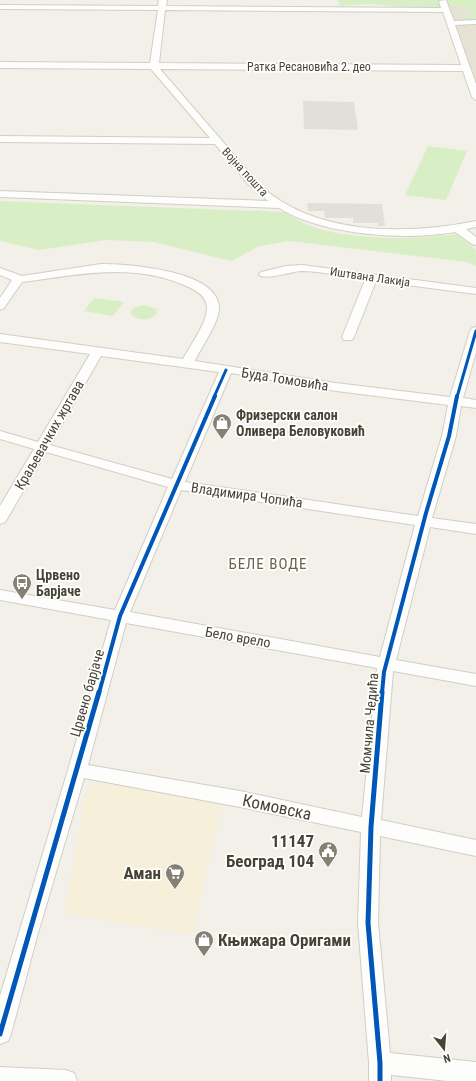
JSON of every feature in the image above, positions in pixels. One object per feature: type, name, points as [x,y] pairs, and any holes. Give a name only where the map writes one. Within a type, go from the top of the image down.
[{"type":"street","points":[[442,0],[447,10],[463,64],[473,79],[476,98]]},
{"type":"street","points":[[0,7],[162,4],[447,10]]},
{"type":"street","points":[[154,66],[162,4]]},
{"type":"street","points":[[450,23],[476,22]]},
{"type":"street","name":"Ратка Ресановића 2. део","points":[[0,65],[154,66],[463,64],[476,60]]},
{"type":"street","name":"Војна пошта","points":[[154,66],[262,192],[279,205],[317,220],[343,227],[370,231],[420,232],[457,228],[476,224]]},
{"type":"street","points":[[0,140],[217,141]]},
{"type":"street","points":[[0,194],[279,205]]},
{"type":"street","points":[[457,228],[476,242]]},
{"type":"street","points":[[0,271],[19,279],[88,268],[126,267],[167,274],[194,285],[210,297],[213,311],[186,364]]},
{"type":"street","name":"Иштвана Лакија","points":[[265,274],[286,269],[302,268],[476,291]]},
{"type":"street","points":[[348,337],[372,277]]},
{"type":"street","points":[[0,306],[19,279]]},
{"type":"street","name":"Момчила Чедића","points":[[380,1072],[368,923],[371,827],[386,664],[424,521],[449,436],[455,402],[476,331]]},
{"type":"street","name":"Буда Томовића","points":[[0,338],[336,387],[476,404]]},
{"type":"street","name":"Краљевачких жртава","points":[[0,519],[97,352]]},
{"type":"street","name":"Црвено барјаче","points":[[0,1034],[120,616],[226,370]]},
{"type":"street","name":"Владимира Чопића","points":[[0,435],[176,485],[476,529]]},
{"type":"street","name":"Бело врело","points":[[0,595],[476,680]]},
{"type":"street","name":"Комовска","points":[[77,770],[240,799],[476,848]]},
{"type":"street","points":[[380,1072],[476,1073]]},
{"type":"street","points":[[0,1078],[66,1081]]},
{"type":"shaded area","points":[[476,0],[476,98],[447,10],[402,6]]},
{"type":"shaded area","points":[[303,101],[354,102],[358,130],[304,129]]},
{"type":"shaded area","points":[[307,203],[382,204],[385,226],[378,226],[378,223],[353,223],[353,218],[325,218],[324,211],[308,211]]},
{"type":"shaded area","points":[[91,781],[223,802],[192,935],[64,914],[85,795]]},
{"type":"green space","points":[[338,0],[476,0],[476,22],[464,16],[472,11],[472,8],[445,5],[447,10],[367,4],[340,6]]},
{"type":"green space","points":[[428,146],[467,151],[446,200],[405,195]]},
{"type":"green space","points":[[0,201],[285,212],[303,223],[319,229],[337,233],[379,238],[457,234],[476,250],[476,266],[467,262],[289,241],[260,246],[231,261],[153,242],[106,240],[39,250],[0,241]]},
{"type":"green space","points":[[94,298],[124,302],[113,316],[84,311]]},
{"type":"green space","points":[[144,305],[156,309],[157,314],[148,319],[137,318],[131,315],[131,311],[134,308]]},
{"type":"cycle path","points":[[380,1081],[380,1063],[368,923],[371,827],[384,672],[426,513],[449,436],[455,402],[476,331]]},
{"type":"cycle path","points":[[0,1034],[120,616],[226,370]]},
{"type":"place","name":"Фризерски салон Оливера Беловуковић","points":[[222,440]]},
{"type":"place","name":"Црвено Барјаче","points":[[22,600]]},
{"type":"place","name":"11147 Београд 104","points":[[328,868]]},
{"type":"place","name":"Аман","points":[[175,890]]},
{"type":"place","name":"Књижара Оригами","points":[[204,957]]},
{"type":"district","name":"БЕЛЕ ВОДЕ","points":[[268,564]]}]
